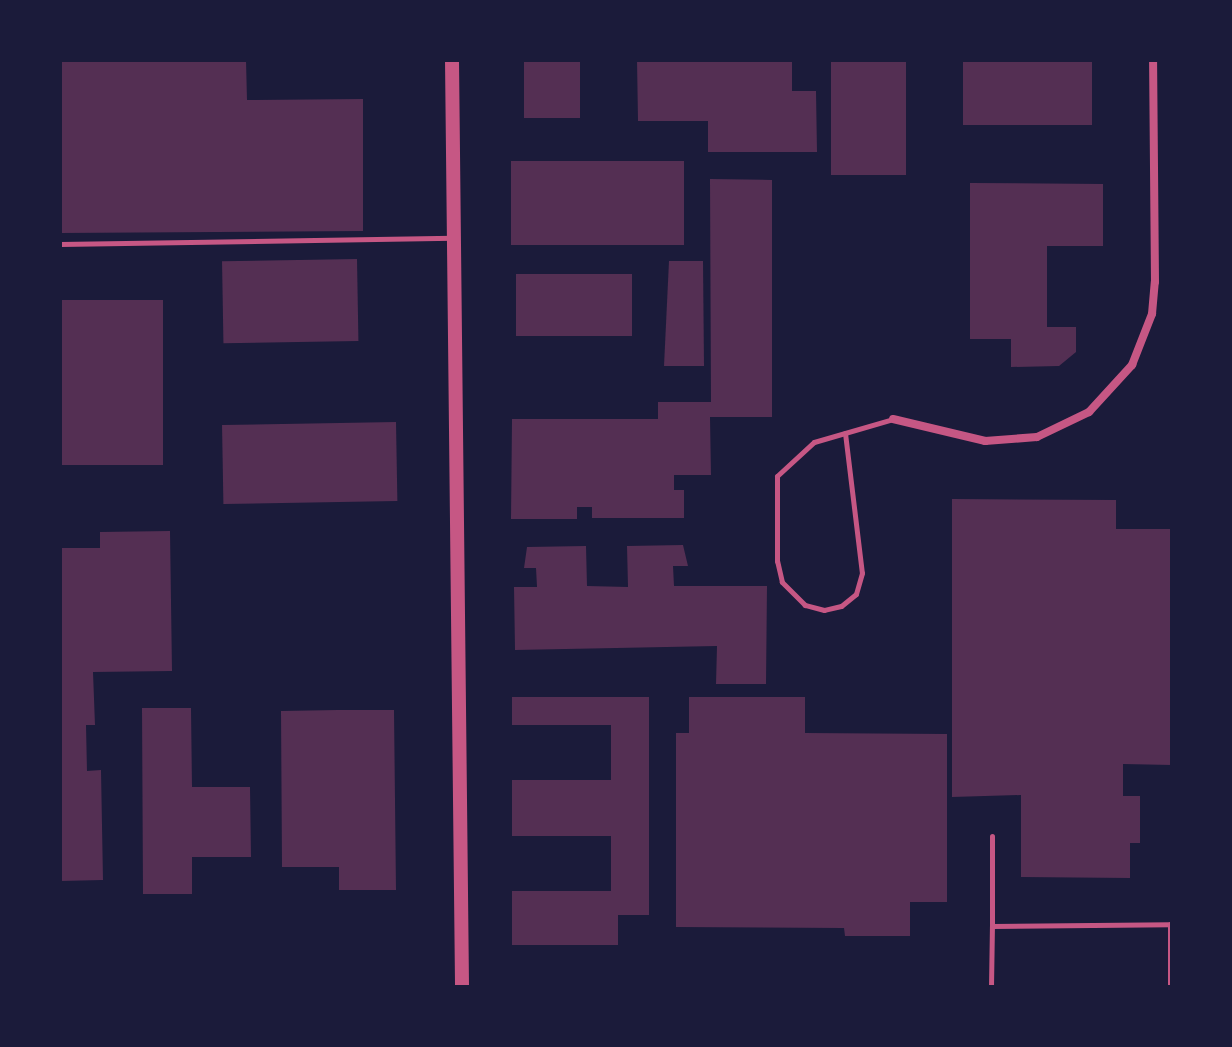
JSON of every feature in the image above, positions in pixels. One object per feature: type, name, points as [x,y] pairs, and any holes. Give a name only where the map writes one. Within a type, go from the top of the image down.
[{"type":"street","points":[[452,60],[462,987]]},
{"type":"street","points":[[893,419],[985,441],[1037,437],[1089,412],[1132,365],[1152,314],[1155,282],[1153,60]]},
{"type":"lane","points":[[60,244],[454,238]]},
{"type":"lane","points":[[845,433],[862,573],[856,594],[841,606],[824,610],[805,605],[782,582],[777,561],[777,476],[814,442],[893,419]]},
{"type":"lane","points":[[991,987],[992,836]]},
{"type":"lane","points":[[992,926],[1170,924],[1170,987]]},
{"type":"building","points":[[60,60],[246,60],[247,100],[363,99],[363,231],[60,233]]},
{"type":"building","points":[[524,60],[580,60],[580,118],[524,118]]},
{"type":"building","points":[[637,60],[792,60],[792,91],[816,91],[817,152],[708,152],[708,121],[638,121]]},
{"type":"building","points":[[831,60],[906,60],[906,175],[831,175]]},
{"type":"building","points":[[963,60],[1092,60],[1092,125],[963,125]]},
{"type":"building","points":[[511,161],[684,161],[684,245],[511,245]]},
{"type":"building","points":[[710,179],[772,180],[772,417],[710,417],[711,475],[674,475],[674,490],[684,490],[684,518],[592,518],[592,507],[577,507],[577,519],[511,519],[512,419],[658,419],[658,402],[711,402]]},
{"type":"building","points":[[970,183],[1103,184],[1103,246],[1047,246],[1047,327],[1076,327],[1076,352],[1059,366],[1011,367],[1011,339],[970,339]]},
{"type":"building","points":[[357,259],[358,341],[223,343],[222,261]]},
{"type":"building","points":[[669,261],[703,261],[704,366],[664,366]]},
{"type":"building","points":[[516,274],[632,274],[632,336],[516,336]]},
{"type":"building","points":[[60,300],[163,300],[163,465],[60,465]]},
{"type":"building","points":[[396,422],[397,501],[223,504],[222,425]]},
{"type":"building","points":[[952,499],[1116,500],[1116,529],[1172,529],[1172,765],[1123,764],[1123,796],[1140,796],[1140,843],[1130,843],[1130,878],[1021,877],[1021,795],[952,797]]},
{"type":"building","points":[[170,531],[172,671],[93,672],[95,725],[86,725],[87,771],[101,770],[103,880],[60,881],[60,548],[100,548],[100,532]]},
{"type":"building","points":[[683,545],[688,566],[673,566],[674,586],[767,586],[766,684],[716,684],[717,646],[515,650],[514,587],[537,587],[536,568],[524,568],[527,547],[586,546],[587,586],[628,587],[627,546]]},
{"type":"building","points":[[512,697],[649,697],[649,915],[618,915],[618,945],[512,945],[512,891],[611,891],[611,836],[512,836],[512,780],[611,780],[611,725],[512,725]]},
{"type":"building","points":[[689,697],[805,697],[805,733],[947,734],[947,902],[910,902],[910,936],[845,936],[844,928],[676,927],[676,733],[689,733]]},
{"type":"building","points":[[142,708],[191,708],[192,787],[250,787],[251,857],[192,857],[192,894],[143,894]]},
{"type":"building","points":[[394,710],[396,890],[339,890],[339,867],[282,867],[281,711]]}]
